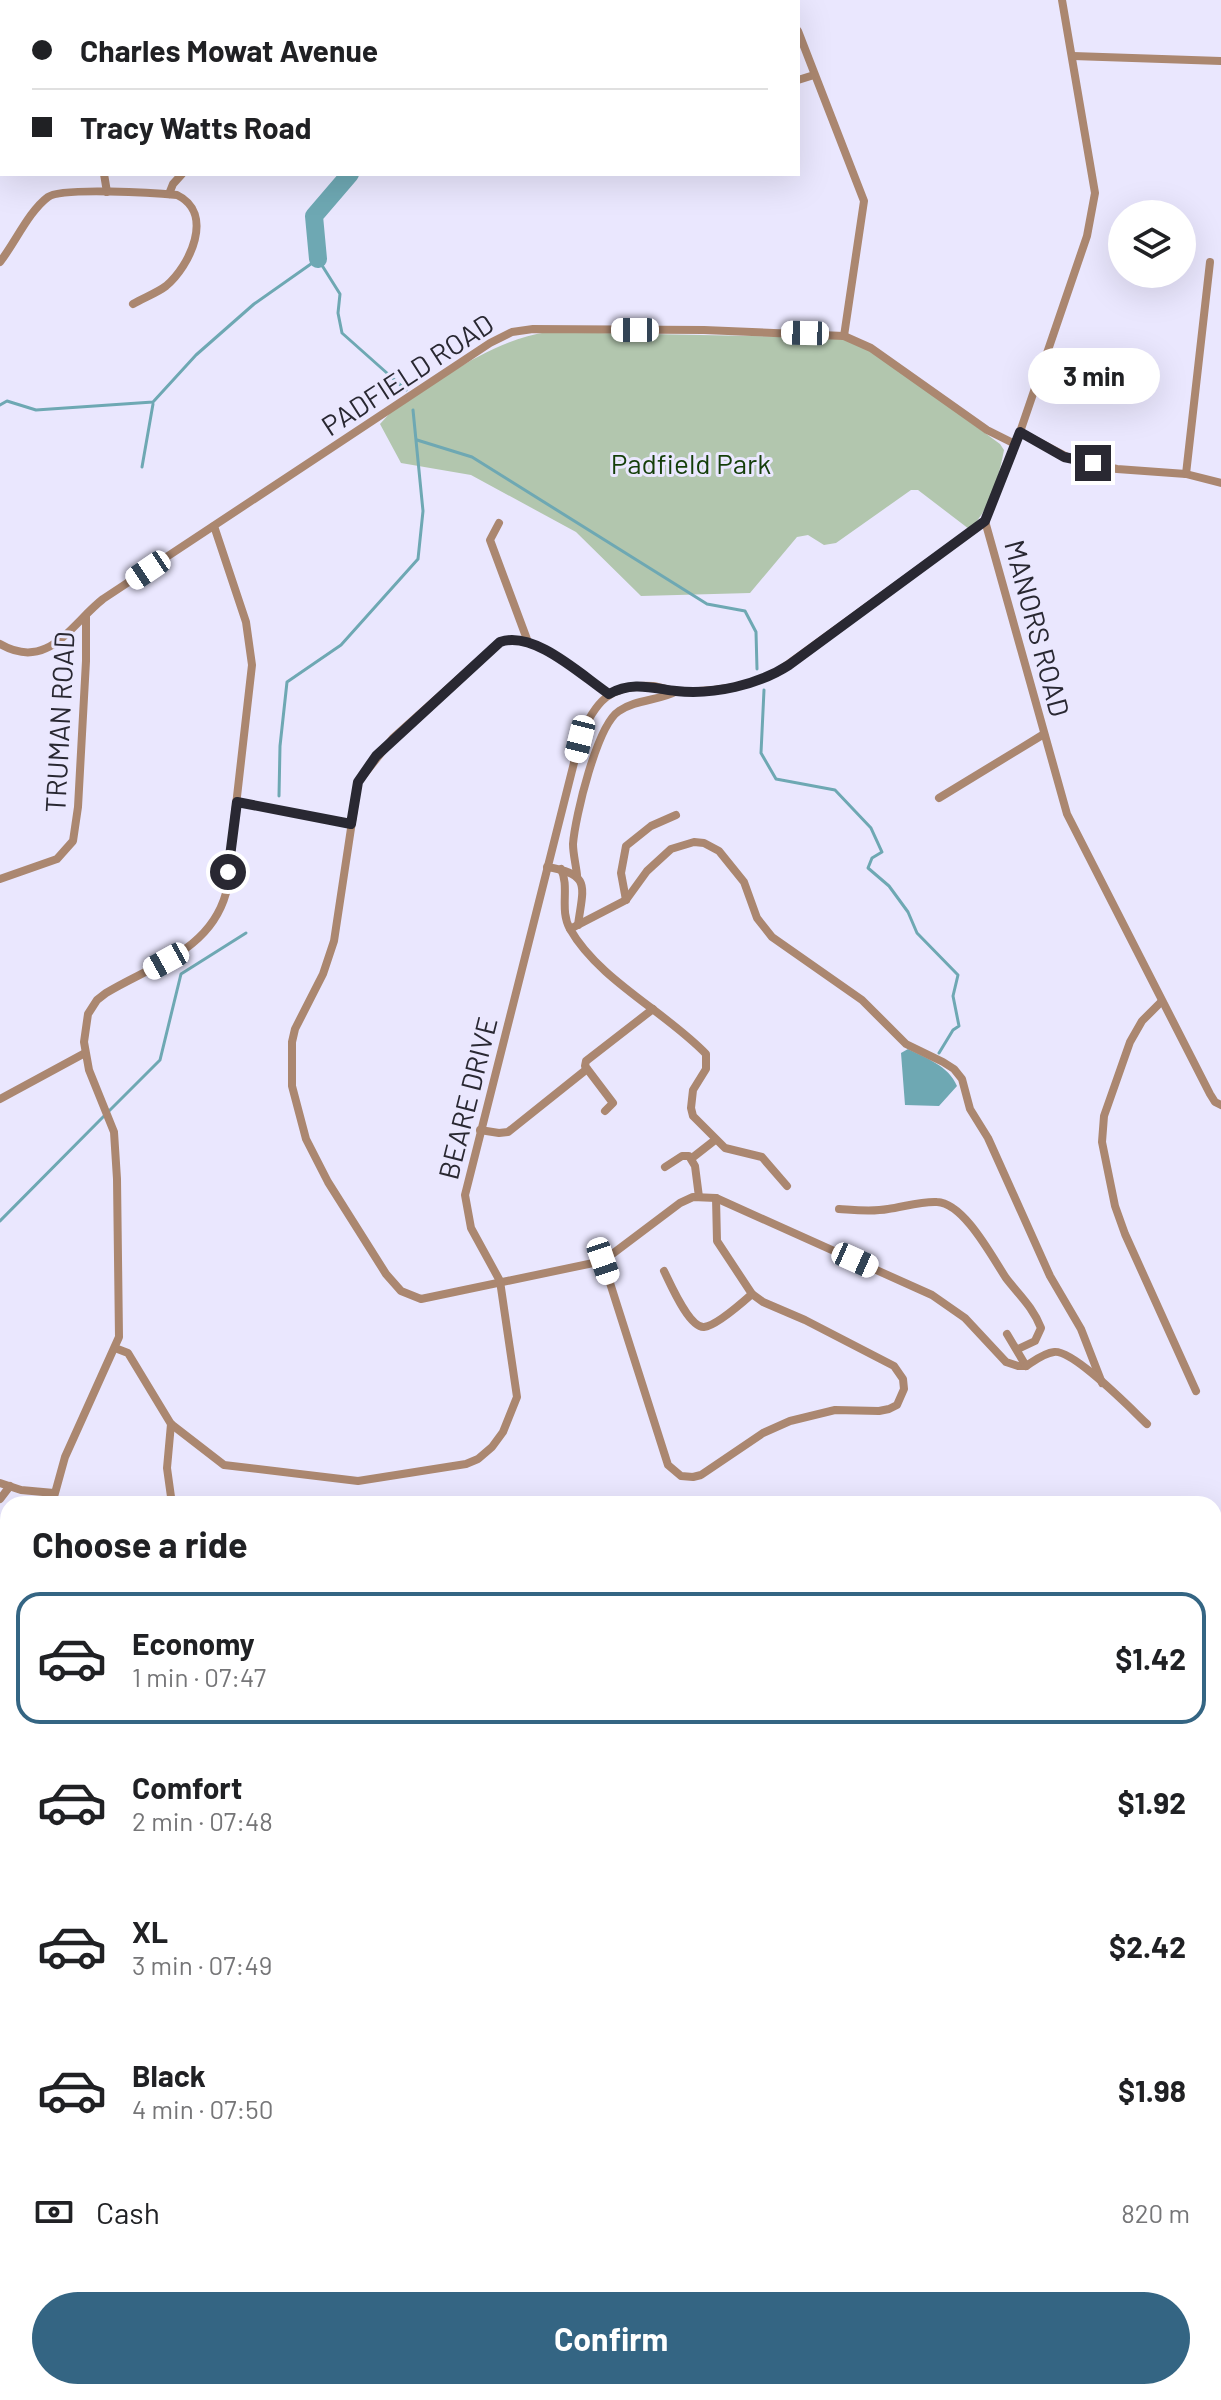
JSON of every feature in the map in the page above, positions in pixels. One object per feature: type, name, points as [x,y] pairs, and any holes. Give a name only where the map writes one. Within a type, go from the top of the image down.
[{"type":"street","name":"MANORS ROAD","points":[[1062,0],[1095,193],[1094,206],[1087,236],[1020,432],[985,521],[1070,823],[1210,1094],[1220,1104]]},
{"type":"street","points":[[800,36],[864,201],[844,336]]},
{"type":"street","points":[[1073,56],[1221,61]]},
{"type":"street","points":[[800,79],[814,75]]},
{"type":"street","points":[[104,176],[107,192]]},
{"type":"street","points":[[169,194],[178,176]]},
{"type":"street","points":[[0,262],[41,203],[54,193],[169,194],[183,198],[196,222],[194,245],[188,259],[170,283],[133,304]]},
{"type":"street","points":[[1186,474],[1210,262]]},
{"type":"street","name":"PADFIELD ROAD","points":[[0,644],[28,653],[45,649],[65,636],[103,599],[490,343],[512,332],[533,329],[635,330],[844,336],[871,348],[987,430],[1015,444]]},
{"type":"street","points":[[1020,432],[1073,460],[1117,469],[1186,474],[1221,483]]},
{"type":"street","points":[[985,521],[776,673],[746,685],[678,691],[627,687],[609,694],[528,642],[510,639],[490,649],[393,738],[358,782],[334,941],[323,974],[301,1016],[292,1042],[291,1078],[301,1121],[316,1161],[386,1274],[408,1296],[427,1299],[603,1261],[680,1203],[699,1197],[716,1198],[932,1295],[965,1318],[1006,1362],[1026,1366],[1052,1352],[1065,1353],[1147,1424]]},
{"type":"street","points":[[499,523],[490,540],[528,642]]},
{"type":"street","points":[[53,1496],[58,1474],[76,1429],[119,1337],[114,1132],[85,1053],[84,1029],[88,1014],[97,1000],[189,947],[214,923],[226,893],[252,682],[251,645],[214,526]]},
{"type":"street","name":"TRUMAN ROAD","points":[[0,879],[57,859],[73,841],[78,807],[86,615]]},
{"type":"street","points":[[575,929],[582,890],[577,875],[574,839],[595,749],[609,720],[624,707],[666,698],[678,691]]},
{"type":"street","name":"BEARE DRIVE","points":[[500,1281],[478,1244],[466,1212],[467,1183],[580,739],[591,714],[609,694]]},
{"type":"street","points":[[939,798],[1044,734]]},
{"type":"street","points":[[237,802],[351,824]]},
{"type":"street","points":[[626,900],[621,873],[626,846],[651,826],[676,815]]},
{"type":"street","points":[[575,929],[626,900],[647,871],[671,849],[694,842],[711,846],[729,861],[744,882],[757,918],[772,937],[862,1000],[906,1044],[954,1069],[962,1079],[970,1109],[988,1138],[1050,1276],[1081,1329],[1102,1383]]},
{"type":"street","points":[[547,867],[577,875]]},
{"type":"street","points":[[561,869],[565,878],[564,905],[575,929],[600,965],[706,1054],[708,1064],[695,1085],[691,1108],[693,1116],[730,1151],[762,1157],[787,1186]]},
{"type":"street","points":[[1161,1002],[1142,1021],[1130,1042],[1109,1098],[1102,1142],[1115,1206],[1125,1234],[1196,1391]]},
{"type":"street","points":[[605,1111],[612,1101],[587,1069],[587,1058],[653,1009]]},
{"type":"street","points":[[0,1099],[85,1053]]},
{"type":"street","points":[[480,1130],[508,1132],[587,1069]]},
{"type":"street","points":[[665,1167],[682,1156],[692,1158],[715,1140]]},
{"type":"street","points":[[692,1158],[699,1197]]},
{"type":"street","points":[[603,1261],[668,1465],[681,1476],[701,1475],[763,1433],[790,1421],[835,1410],[879,1411],[897,1405],[902,1397],[903,1379],[894,1366],[752,1294],[717,1241],[716,1198]]},
{"type":"street","points":[[839,1209],[884,1210],[941,1202],[959,1213],[1036,1316],[1041,1328],[1038,1338],[1018,1349]]},
{"type":"street","points":[[664,1271],[689,1316],[700,1326],[711,1324],[752,1294]]},
{"type":"street","points":[[115,1348],[128,1353],[171,1424],[217,1461],[236,1467],[358,1481],[466,1464],[492,1447],[503,1432],[517,1397],[500,1281]]},
{"type":"street","points":[[1007,1334],[1026,1366]]},
{"type":"street","points":[[171,1424],[167,1468],[171,1496]]},
{"type":"street","points":[[0,1483],[54,1493]]},
{"type":"street","points":[[2,1496],[10,1486]]},
{"type":"green space","name":"Padfield Park","points":[[548,332],[845,338],[872,350],[1000,444],[1004,450],[996,482],[983,513],[969,529],[918,490],[911,490],[836,543],[824,545],[808,535],[797,537],[750,593],[641,596],[576,532],[471,475],[401,463],[380,424],[390,413],[485,353]]},
{"type":"shaded area","points":[[908,1049],[936,1063],[957,1086],[939,1106],[905,1105],[901,1053]]},
{"type":"waterway","points":[[318,259],[314,216],[348,176]]},
{"type":"waterway","points":[[0,405],[7,401],[36,410],[153,402],[196,355],[254,304],[318,259],[340,294],[338,313],[342,333],[406,390]]},
{"type":"waterway","points":[[142,467],[153,404]]},
{"type":"waterway","points":[[279,796],[280,746],[287,682],[341,645],[418,559],[423,511],[413,410]]},
{"type":"waterway","points":[[417,440],[472,457],[707,604],[745,611],[756,632],[757,669]]},
{"type":"waterway","points":[[764,690],[761,753],[776,779],[835,790],[871,828],[882,852],[872,858],[868,868],[889,886],[908,912],[917,933],[958,975],[953,996],[959,1026],[953,1030],[939,1053]]},
{"type":"waterway","points":[[109,1111],[160,1060],[181,974],[246,933]]},
{"type":"waterway","points":[[0,1221],[104,1116]]},
{"type":"route","points":[[228,872],[237,802],[351,824],[358,782],[376,756],[500,642],[521,639],[538,646],[609,694],[627,687],[658,686],[678,691],[746,685],[789,665],[985,521],[1020,432],[1064,457],[1093,463]]}]
